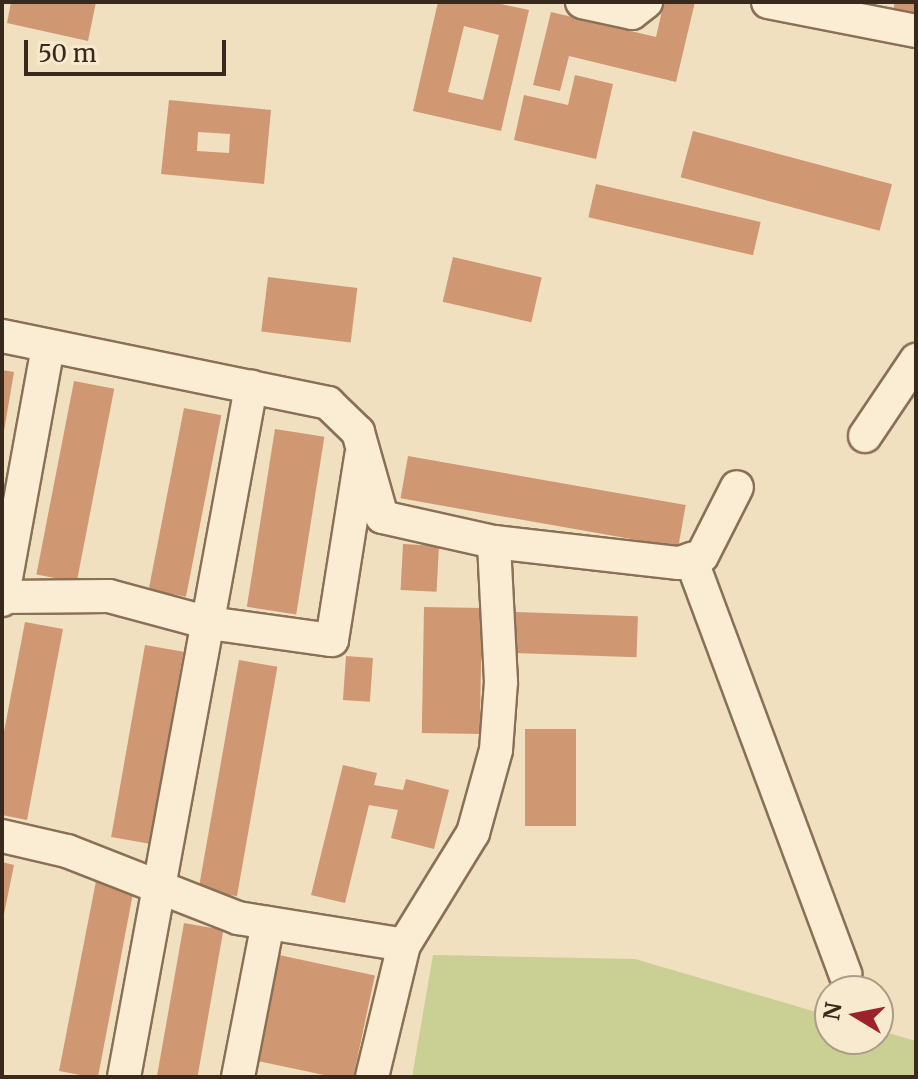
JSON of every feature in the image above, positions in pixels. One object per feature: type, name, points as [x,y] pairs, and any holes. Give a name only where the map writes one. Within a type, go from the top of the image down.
[{"type":"street","points":[[582,2],[632,13],[646,2]]},
{"type":"street","points":[[768,2],[916,31]]},
{"type":"street","points":[[2,336],[328,403],[358,432],[382,517],[494,542],[646,563],[691,559],[702,556],[737,487]]},
{"type":"street","points":[[48,346],[2,598],[109,596],[209,623],[332,640],[363,446]]},
{"type":"street","points":[[865,436],[916,360]]},
{"type":"street","points":[[124,1077],[161,890],[251,387]]},
{"type":"street","points":[[372,1077],[404,945],[473,833],[496,750],[501,682],[494,542]]},
{"type":"street","points":[[691,559],[845,974]]},
{"type":"street","points":[[2,836],[67,851],[161,890],[268,923],[404,945]]},
{"type":"street","points":[[238,1077],[268,923]]},
{"type":"green space","points":[[433,955],[635,959],[814,1011],[814,1055],[894,1055],[894,1035],[916,1041],[916,1077],[412,1077]]},
{"type":"building","points":[[11,2],[96,2],[88,41],[7,23]]},
{"type":"building","points":[[438,2],[492,2],[529,10],[501,131],[413,111]],"holes":[[[464,26],[499,35],[483,100],[448,92]]]},
{"type":"building","points":[[664,2],[695,2],[676,82],[569,56],[560,91],[533,85],[551,12],[656,37]]},
{"type":"building","points":[[895,2],[916,2],[916,20],[892,15]]},
{"type":"building","points":[[575,75],[613,84],[596,159],[514,140],[524,95],[568,105]]},
{"type":"building","points":[[169,100],[271,110],[264,184],[161,174]],"holes":[[[198,132],[230,134],[229,153],[197,151]]]},
{"type":"building","points":[[693,131],[892,184],[880,231],[681,177]]},
{"type":"building","points":[[596,184],[761,222],[753,255],[588,217]]},
{"type":"building","points":[[453,257],[542,277],[531,322],[443,302]]},
{"type":"building","points":[[268,277],[357,288],[351,343],[261,332]]},
{"type":"building","points":[[2,370],[14,372],[4,431],[2,431]]},
{"type":"building","points":[[74,381],[114,389],[77,582],[36,574]]},
{"type":"building","points":[[184,408],[221,415],[186,597],[149,590]]},
{"type":"building","points":[[275,429],[324,437],[296,615],[247,607]]},
{"type":"building","points":[[408,456],[686,505],[678,547],[401,498]]},
{"type":"building","points":[[403,544],[439,546],[437,592],[401,590]]},
{"type":"building","points":[[424,607],[482,608],[480,734],[422,733]]},
{"type":"building","points":[[516,612],[638,616],[636,657],[515,653]]},
{"type":"building","points":[[25,622],[63,629],[27,820],[2,815],[2,742]]},
{"type":"building","points":[[145,645],[183,652],[150,844],[111,837]]},
{"type":"building","points":[[346,656],[373,658],[370,702],[343,700]]},
{"type":"building","points":[[239,660],[277,667],[237,896],[199,889]]},
{"type":"building","points":[[525,729],[576,729],[576,826],[525,826]]},
{"type":"building","points":[[343,765],[377,773],[374,785],[403,790],[406,779],[449,790],[434,849],[391,838],[398,810],[369,805],[345,903],[311,895]]},
{"type":"building","points":[[2,862],[14,865],[3,919],[2,919]]},
{"type":"building","points":[[96,881],[134,888],[98,1077],[91,1077],[59,1071]]},
{"type":"building","points":[[184,923],[223,930],[197,1077],[157,1077]]},
{"type":"building","points":[[279,955],[375,975],[353,1077],[334,1077],[257,1061]]}]
